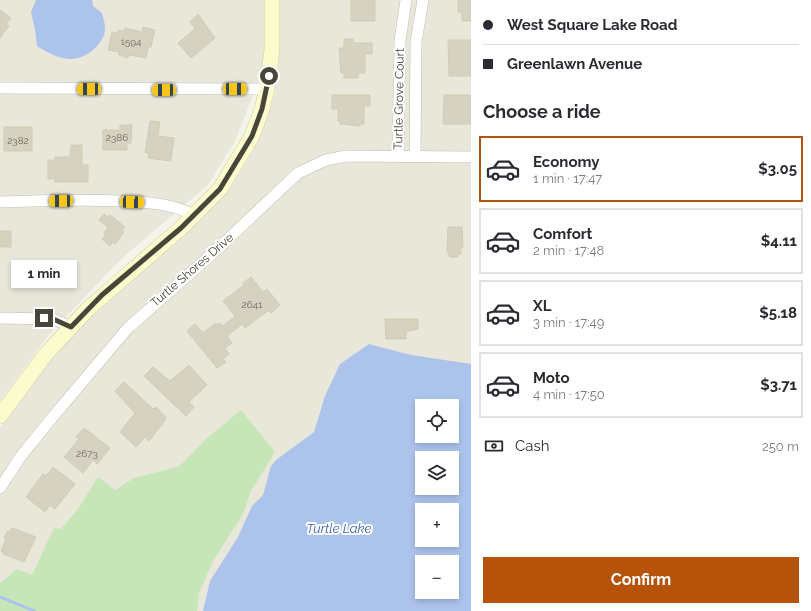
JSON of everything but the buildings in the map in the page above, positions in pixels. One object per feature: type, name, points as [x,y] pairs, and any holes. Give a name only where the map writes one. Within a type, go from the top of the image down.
[{"type":"street","points":[[0,416],[45,355],[102,295],[194,215],[220,189],[252,136],[267,89],[272,49],[272,0]]},
{"type":"street","name":"Turtle Grove Court","points":[[398,156],[400,41],[406,0]]},
{"type":"street","name":"Turtle Grove Court","points":[[416,156],[416,42],[423,0]]},
{"type":"street","name":"Turtle Grove Court","points":[[400,41],[416,42]]},
{"type":"street","points":[[0,88],[267,89]]},
{"type":"street","name":"Turtle Shores Drive","points":[[0,488],[21,456],[128,328],[211,255],[298,173],[316,163],[336,157],[471,157]]},
{"type":"street","points":[[0,202],[92,200],[158,203],[181,208],[194,215]]},
{"type":"street","points":[[0,318],[53,319],[71,327]]},
{"type":"shaded area","points":[[0,0],[265,0],[264,61],[262,73],[235,141],[208,185],[120,260],[47,337],[0,401]]},
{"type":"shaded area","name":"Turtle Lake","points":[[280,0],[471,0],[471,611],[0,611],[0,428],[42,370],[91,316],[204,217],[233,184],[258,142],[275,95],[279,60]]},
{"type":"green space","points":[[241,410],[275,452],[251,491],[243,514],[213,561],[199,593],[197,611],[0,611],[0,583],[17,569],[32,575],[54,528],[61,529],[78,509],[98,477],[115,490],[134,478],[180,466],[206,439]]},
{"type":"water","points":[[36,0],[92,0],[93,6],[102,13],[104,20],[105,28],[102,40],[94,50],[83,56],[71,59],[53,55],[37,46],[31,12]]},
{"type":"water","name":"Turtle Lake","points":[[369,344],[411,355],[471,364],[471,611],[203,611],[210,581],[238,537],[252,506],[263,495],[271,466],[276,460],[314,432],[325,396],[340,364]]},
{"type":"waterway","points":[[0,597],[34,611]]},
{"type":"route","points":[[44,318],[53,319],[71,327],[102,295],[181,228],[220,189],[252,136],[262,109],[269,76]]}]
